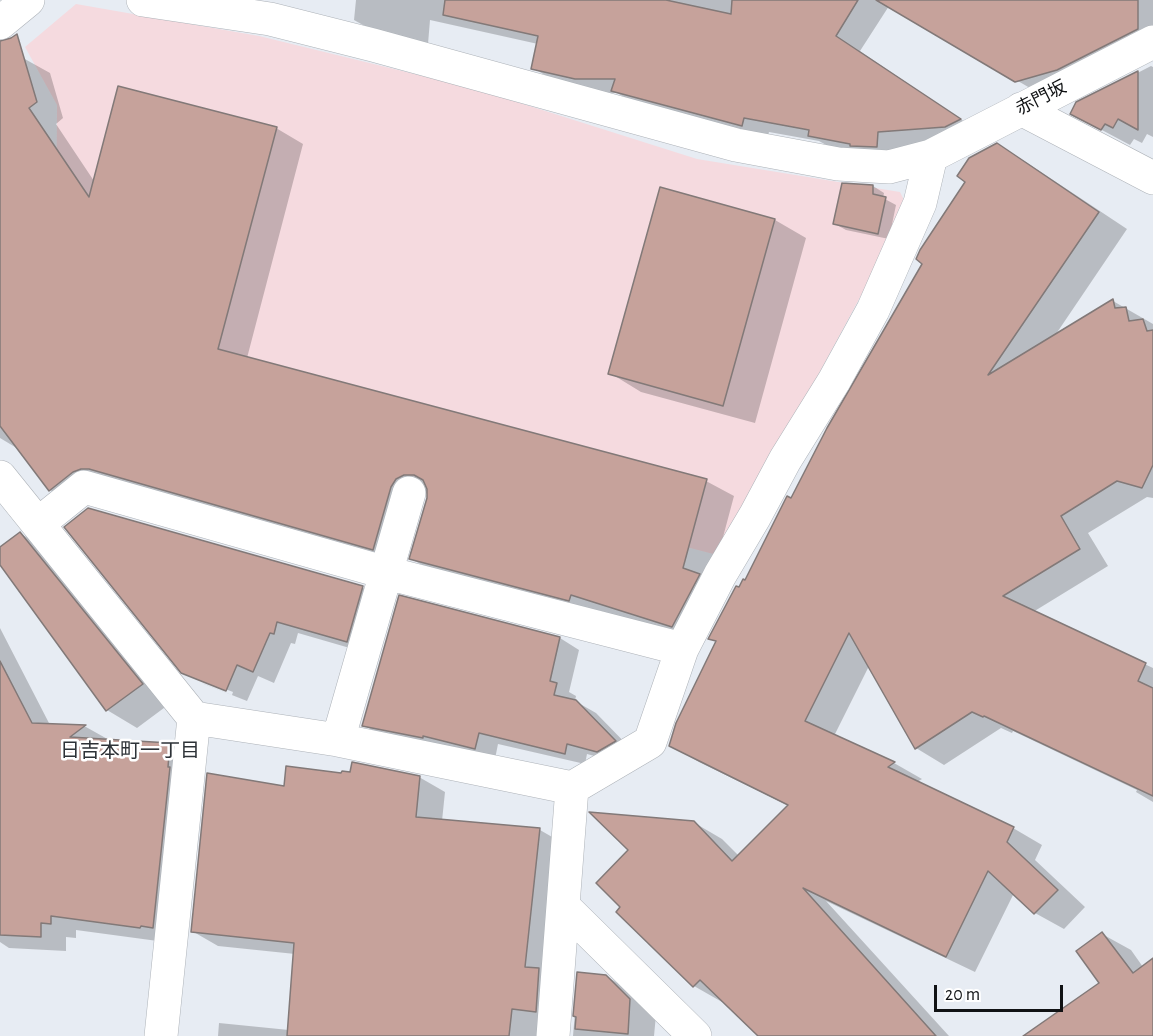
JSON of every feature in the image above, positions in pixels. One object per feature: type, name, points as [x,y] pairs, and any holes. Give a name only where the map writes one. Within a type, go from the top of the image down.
[{"type":"street","points":[[0,23],[28,0]]},
{"type":"street","name":"赤門坂","points":[[143,0],[270,19],[736,144],[838,164],[889,167],[931,156],[1153,42]]},
{"type":"street","points":[[1021,109],[1153,178]]},
{"type":"street","points":[[0,477],[194,718],[339,740],[572,788],[650,742],[682,650],[720,575],[873,310],[920,203],[931,156]]},
{"type":"street","points":[[38,524],[84,487],[387,573],[682,650]]},
{"type":"street","points":[[339,740],[409,493]]},
{"type":"street","points":[[161,1036],[194,718]]},
{"type":"street","points":[[553,1036],[572,788]]},
{"type":"street","points":[[563,906],[695,1036]]},
{"type":"shaded area","points":[[76,4],[259,36],[476,89],[697,159],[900,192],[908,208],[721,556],[55,383],[57,105],[25,47]]},
{"type":"building","points":[[445,0],[666,0],[731,14],[732,0],[858,0],[836,36],[961,119],[945,127],[878,132],[877,147],[850,146],[850,144],[808,136],[809,130],[744,118],[742,126],[611,91],[615,79],[575,79],[531,69],[538,36],[443,15]]},
{"type":"building","points":[[876,0],[1138,0],[1138,29],[1057,70],[1015,82]]},
{"type":"building","points":[[17,34],[37,102],[29,108],[89,197],[118,86],[277,127],[218,349],[707,479],[683,568],[700,574],[672,627],[571,595],[569,601],[409,559],[427,498],[427,489],[423,480],[414,475],[404,475],[396,479],[391,487],[373,550],[89,469],[73,472],[49,491],[0,426],[0,41]]},
{"type":"building","points":[[1138,71],[1138,130],[1118,119],[1113,128],[1105,124],[1101,130],[1070,114],[1076,102]]},
{"type":"building","points":[[997,143],[1099,212],[988,375],[1113,299],[1115,308],[1126,307],[1129,321],[1143,319],[1147,331],[1153,330],[1153,465],[1142,488],[1117,481],[1061,516],[1080,549],[1003,596],[1146,663],[1138,681],[1153,688],[1153,796],[972,712],[915,749],[849,633],[805,721],[895,762],[888,767],[1014,827],[1007,842],[1058,890],[1034,914],[988,871],[946,957],[803,888],[936,1036],[758,1036],[700,980],[693,987],[616,912],[620,907],[596,883],[628,850],[589,812],[694,821],[732,861],[788,805],[669,746],[676,723],[716,641],[708,639],[736,586],[739,587],[743,579],[745,580],[787,496],[791,498],[827,428],[922,264],[916,259],[920,250],[965,182],[957,176],[969,158]]},
{"type":"building","points":[[842,183],[873,185],[873,194],[886,197],[878,234],[833,224]]},
{"type":"building","points":[[660,187],[775,219],[723,406],[608,374]]},
{"type":"building","points":[[88,508],[363,586],[347,642],[277,622],[274,634],[270,633],[253,672],[237,665],[226,691],[181,673],[64,527]]},
{"type":"building","points":[[20,532],[143,684],[106,711],[0,565],[0,547]]},
{"type":"building","points":[[399,595],[560,637],[550,681],[557,683],[554,695],[576,700],[616,741],[597,752],[567,744],[565,754],[479,733],[475,749],[423,736],[423,738],[362,726]]},
{"type":"building","points":[[0,661],[32,723],[86,725],[70,737],[170,743],[168,767],[170,767],[153,928],[51,916],[51,924],[41,923],[41,937],[0,935]]},
{"type":"building","points":[[352,762],[420,776],[416,817],[540,828],[525,967],[539,968],[536,1012],[512,1009],[509,1036],[287,1036],[294,943],[191,932],[207,773],[284,786],[286,766],[341,773],[342,771],[350,772]]},
{"type":"building","points":[[1102,932],[1133,973],[1153,958],[1153,1036],[1023,1036],[1099,983],[1076,951]]},
{"type":"building","points":[[577,972],[606,975],[630,999],[628,1034],[575,1029],[576,1017],[573,1016]]},
{"type":"district","name":"日吉本町一丁目","points":[[130,751]]}]
